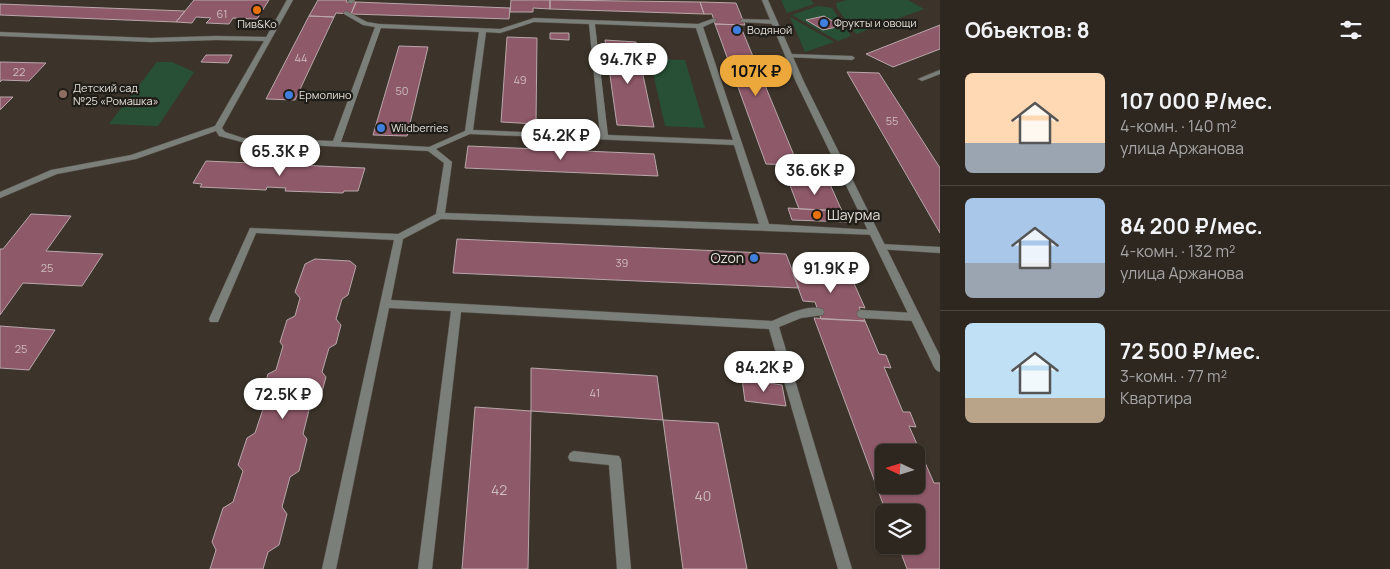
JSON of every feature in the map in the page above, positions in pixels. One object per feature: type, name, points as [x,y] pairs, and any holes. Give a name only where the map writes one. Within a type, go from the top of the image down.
[{"type":"street","points":[[0,195],[54,172],[133,157],[218,128],[290,0]]},
{"type":"street","points":[[765,0],[788,56],[940,367]]},
{"type":"street","points":[[346,14],[365,24],[379,26],[500,31],[541,17],[592,22],[699,26],[714,20]]},
{"type":"street","points":[[743,21],[775,22]]},
{"type":"street","points":[[592,22],[604,137]]},
{"type":"street","points":[[336,144],[379,26]]},
{"type":"street","points":[[699,26],[765,227]]},
{"type":"street","points":[[469,132],[483,30]]},
{"type":"street","points":[[0,34],[151,40],[267,39]]},
{"type":"street","points":[[788,56],[852,58]]},
{"type":"street","points":[[922,79],[940,72]]},
{"type":"street","points":[[218,128],[222,134],[242,140],[430,149],[469,132],[737,142]]},
{"type":"street","points":[[430,149],[448,162],[440,216]]},
{"type":"street","points":[[214,319],[253,230],[399,237],[440,216],[765,227],[874,233]]},
{"type":"street","points":[[329,569],[399,237]]},
{"type":"street","points":[[881,247],[940,250]]},
{"type":"street","points":[[386,304],[773,325],[800,314],[819,312]]},
{"type":"street","points":[[425,569],[456,309]]},
{"type":"street","points":[[862,314],[916,317]]},
{"type":"street","points":[[773,325],[845,569]]},
{"type":"street","points":[[574,457],[616,460],[624,569]]},
{"type":"green space","points":[[781,0],[811,0],[814,4],[787,13]]},
{"type":"green space","points":[[847,0],[908,0],[924,9],[856,34],[837,8],[836,3]]},
{"type":"green space","points":[[818,6],[832,8],[851,36],[838,41],[792,15]]},
{"type":"green space","points":[[790,17],[834,42],[805,52]]},
{"type":"green space","points":[[650,59],[685,60],[705,128],[665,126]]},
{"type":"green space","points":[[157,62],[172,62],[194,72],[158,126],[109,124]]},
{"type":"building","points":[[194,0],[269,0],[257,19],[233,18],[229,24],[206,23],[211,18],[196,17],[192,23],[176,22]]},
{"type":"building","points":[[318,0],[347,0],[346,2],[356,2],[351,14],[336,13],[334,17],[309,16]]},
{"type":"building","points":[[511,0],[550,0],[550,9],[533,8],[533,12],[510,12]]},
{"type":"building","points":[[550,0],[700,2],[704,14],[550,9]]},
{"type":"building","points":[[356,2],[510,8],[509,19],[351,14]]},
{"type":"building","points":[[700,2],[736,3],[745,25],[715,24],[712,14],[704,14]]},
{"type":"building","points":[[0,4],[185,11],[176,22],[0,15]]},
{"type":"building","points":[[309,16],[334,17],[295,100],[266,99]]},
{"type":"building","name":"Фрукты и овощи","points":[[824,16],[841,26],[823,30],[806,20]]},
{"type":"building","points":[[715,24],[740,25],[798,165],[766,164]]},
{"type":"building","points":[[940,25],[940,49],[893,67],[866,54]]},
{"type":"building","points":[[550,33],[569,33],[569,40],[550,39]]},
{"type":"building","points":[[507,37],[537,38],[536,124],[501,122]]},
{"type":"building","points":[[605,40],[636,42],[654,127],[617,125]]},
{"type":"building","points":[[399,46],[428,47],[407,136],[373,135]]},
{"type":"building","points":[[206,55],[232,55],[228,63],[201,62]]},
{"type":"building","points":[[0,62],[46,63],[29,81],[2,80],[0,82]]},
{"type":"building","points":[[847,72],[879,73],[940,168],[940,233]]},
{"type":"building","points":[[0,97],[13,97],[0,110]]},
{"type":"building","points":[[468,146],[654,154],[658,176],[465,168]]},
{"type":"building","points":[[206,161],[365,168],[358,191],[344,191],[343,193],[285,191],[286,188],[267,187],[266,190],[200,187],[202,184],[193,183]]},
{"type":"building","points":[[788,180],[829,182],[842,211],[799,209]]},
{"type":"building","name":"Шаурма","points":[[788,208],[842,211],[848,222],[792,220]]},
{"type":"building","points":[[31,214],[71,216],[46,251],[103,254],[82,286],[23,283],[0,315],[0,249],[3,249]]},
{"type":"building","points":[[457,239],[786,254],[799,288],[453,273]]},
{"type":"building","points":[[315,259],[350,261],[356,266],[348,295],[342,299],[336,319],[341,325],[336,344],[329,348],[322,372],[326,377],[320,399],[310,406],[303,434],[307,439],[299,471],[290,477],[282,507],[287,514],[279,545],[268,552],[263,569],[210,569],[216,550],[212,542],[223,508],[233,502],[243,471],[238,465],[247,438],[255,433],[266,400],[262,394],[268,374],[276,370],[283,346],[280,342],[287,320],[295,316],[300,298],[295,292],[305,264]]},
{"type":"building","points":[[808,268],[848,270],[865,308],[859,307],[865,321],[821,319],[815,302],[803,301],[793,274],[811,275]]},
{"type":"building","points":[[814,318],[865,321],[879,354],[886,355],[891,368],[884,367],[903,412],[910,412],[916,427],[909,426],[917,444],[875,444],[875,482]]},
{"type":"building","points":[[0,326],[55,330],[29,370],[0,368]]},
{"type":"building","points":[[531,368],[657,376],[663,420],[531,411]]},
{"type":"building","points":[[742,379],[782,385],[786,406],[745,401]]},
{"type":"building","points":[[475,407],[531,411],[528,569],[462,569]]},
{"type":"building","points":[[663,420],[718,423],[747,569],[683,569]]},
{"type":"building","points":[[925,462],[934,483],[940,483],[940,569],[907,569],[901,554],[925,554],[925,504],[883,504],[879,494],[925,494]]},
{"type":"place","name":"Пив&Ко","points":[[257,10]]},
{"type":"place","name":"Фрукты и овощи","points":[[824,23]]},
{"type":"place","name":"Водяной","points":[[737,30]]},
{"type":"place","name":"Детский сад №25 «Ромашка»","points":[[63,94]]},
{"type":"place","name":"Ермолино","points":[[289,95]]},
{"type":"place","name":"Wildberries","points":[[381,128]]},
{"type":"place","name":"Шаурма","points":[[817,215]]},
{"type":"place","name":"Ozon","points":[[754,258]]}]
